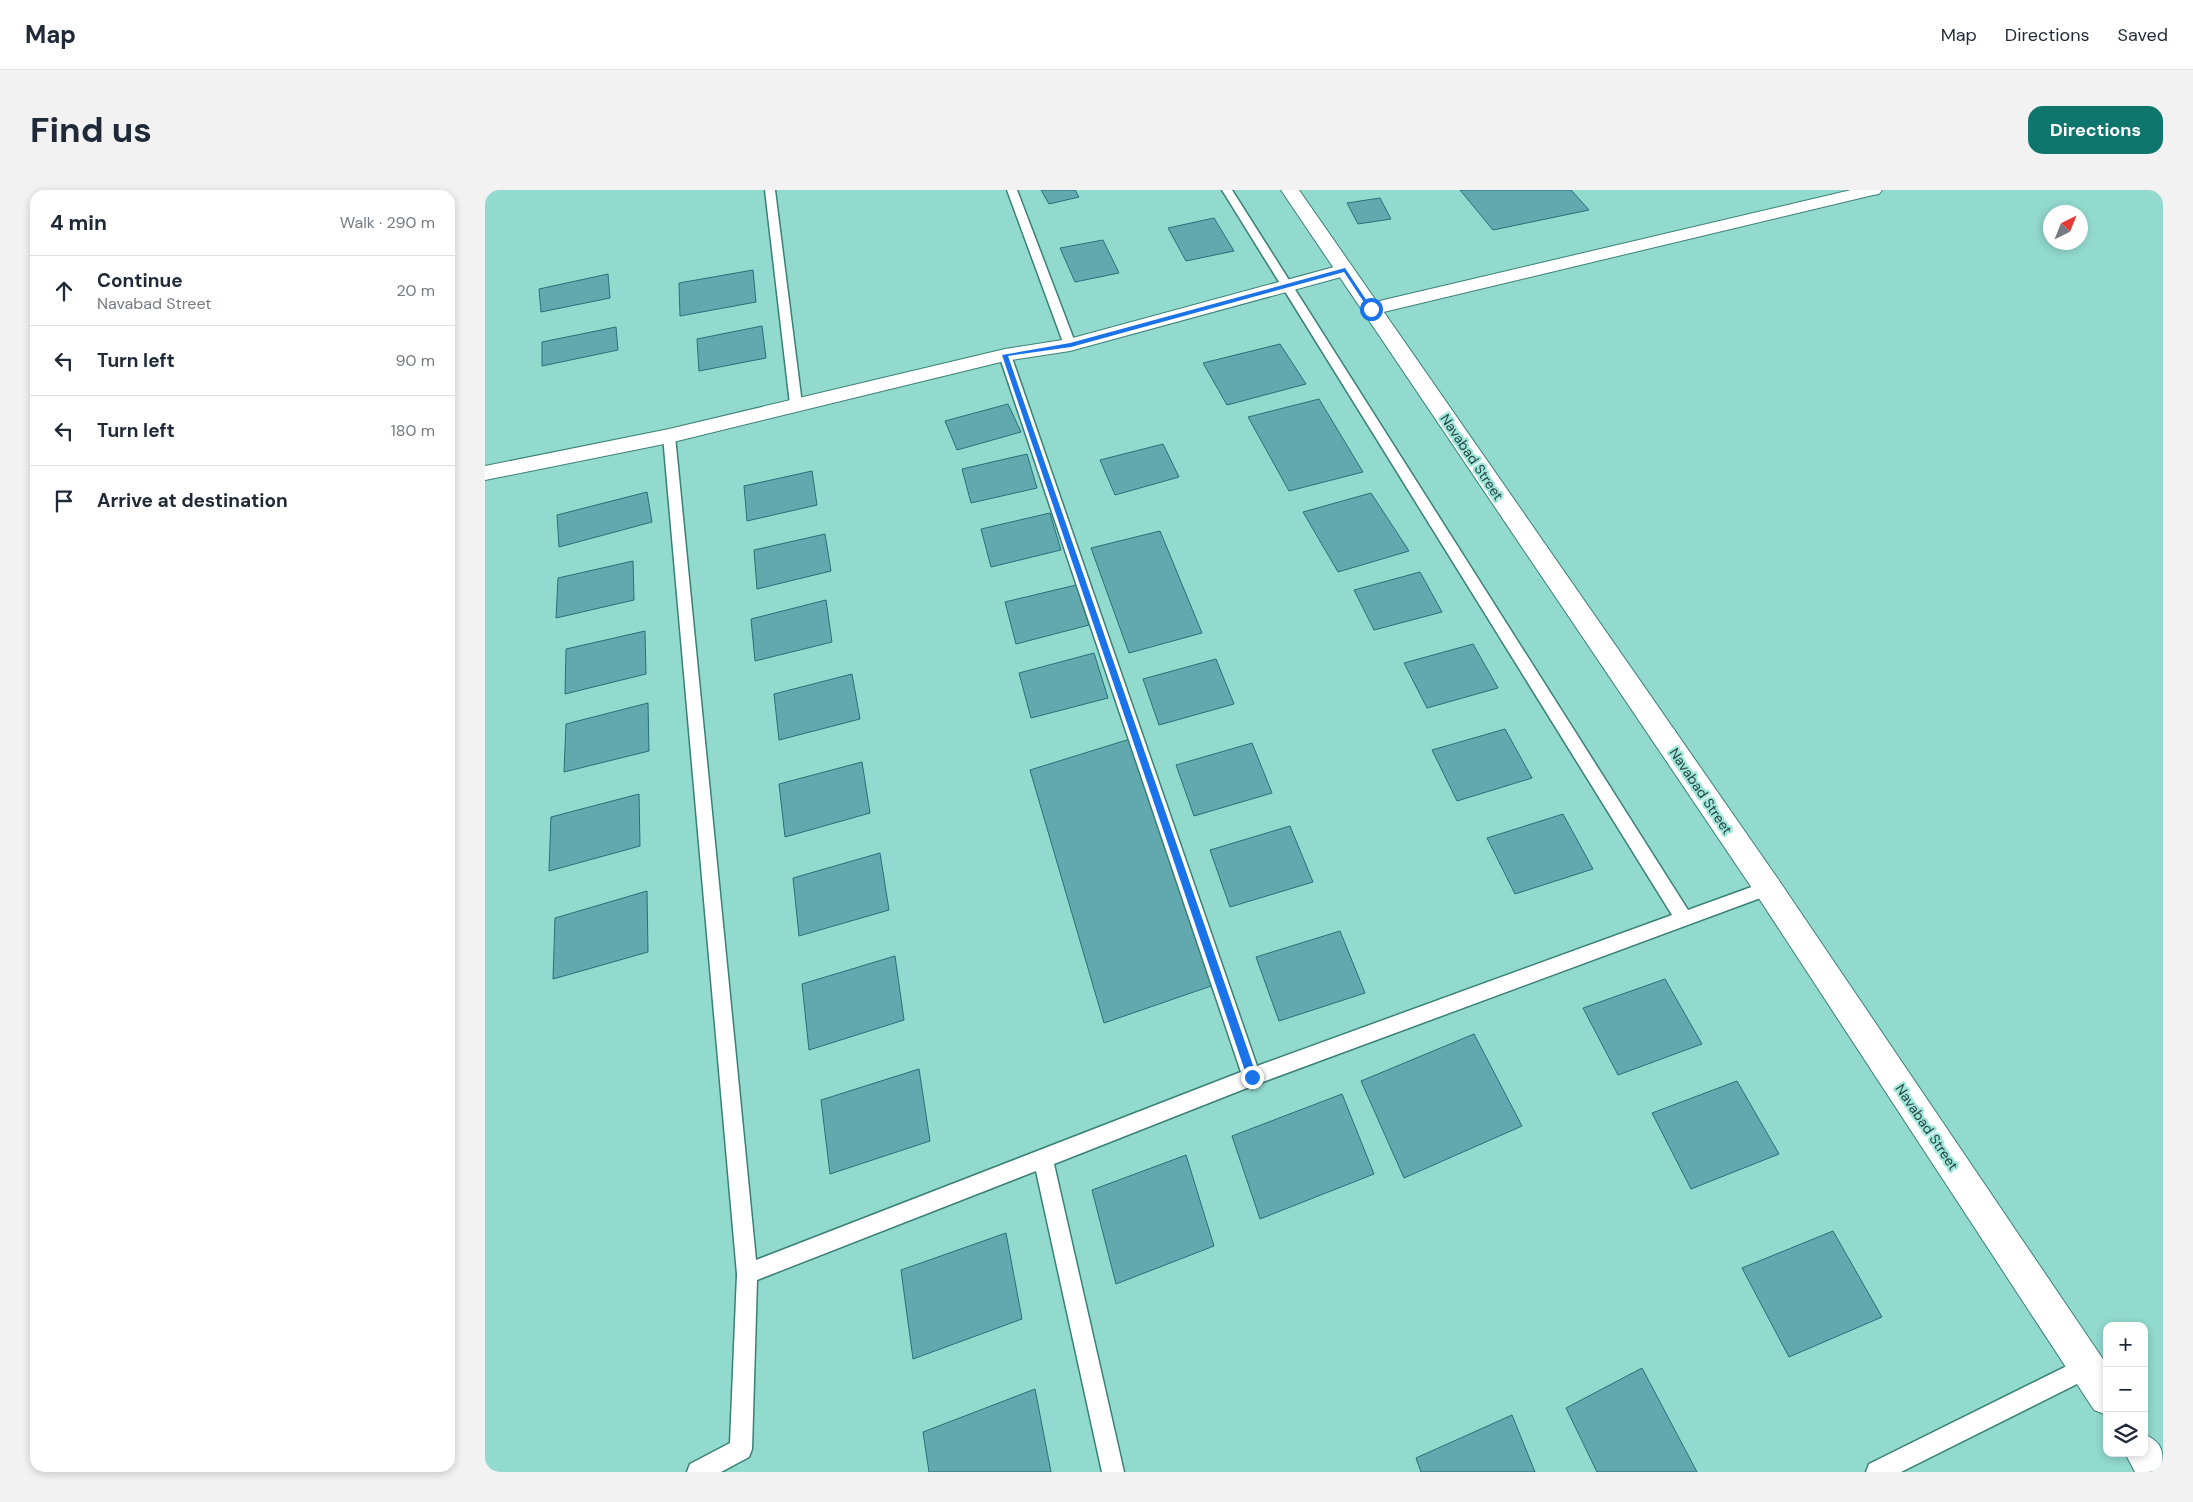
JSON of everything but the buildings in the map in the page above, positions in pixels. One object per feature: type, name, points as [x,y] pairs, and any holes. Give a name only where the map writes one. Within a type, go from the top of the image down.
[{"type":"street","name":"Navabad Street","points":[[1290,190],[1767,888],[2103,1390]]},
{"type":"street","points":[[1371,309],[1865,191]]},
{"type":"street","points":[[485,473],[669,436],[1005,355],[1071,345],[1345,270]]},
{"type":"street","points":[[2147,1457],[2157,1472]]},
{"type":"lane","points":[[770,190],[796,404]]},
{"type":"lane","points":[[1012,190],[1071,345]]},
{"type":"lane","points":[[1227,190],[1684,919]]},
{"type":"lane","points":[[1005,355],[1252,1077]]},
{"type":"lane","points":[[669,436],[747,1274],[741,1449],[698,1472]]},
{"type":"lane","points":[[747,1274],[1252,1077],[1767,888]]},
{"type":"lane","points":[[1043,1158],[1113,1472]]},
{"type":"lane","points":[[1877,1472],[2087,1366]]},
{"type":"route","points":[[1252,1077],[1005,355],[1071,345],[1345,270],[1371,309]]}]
